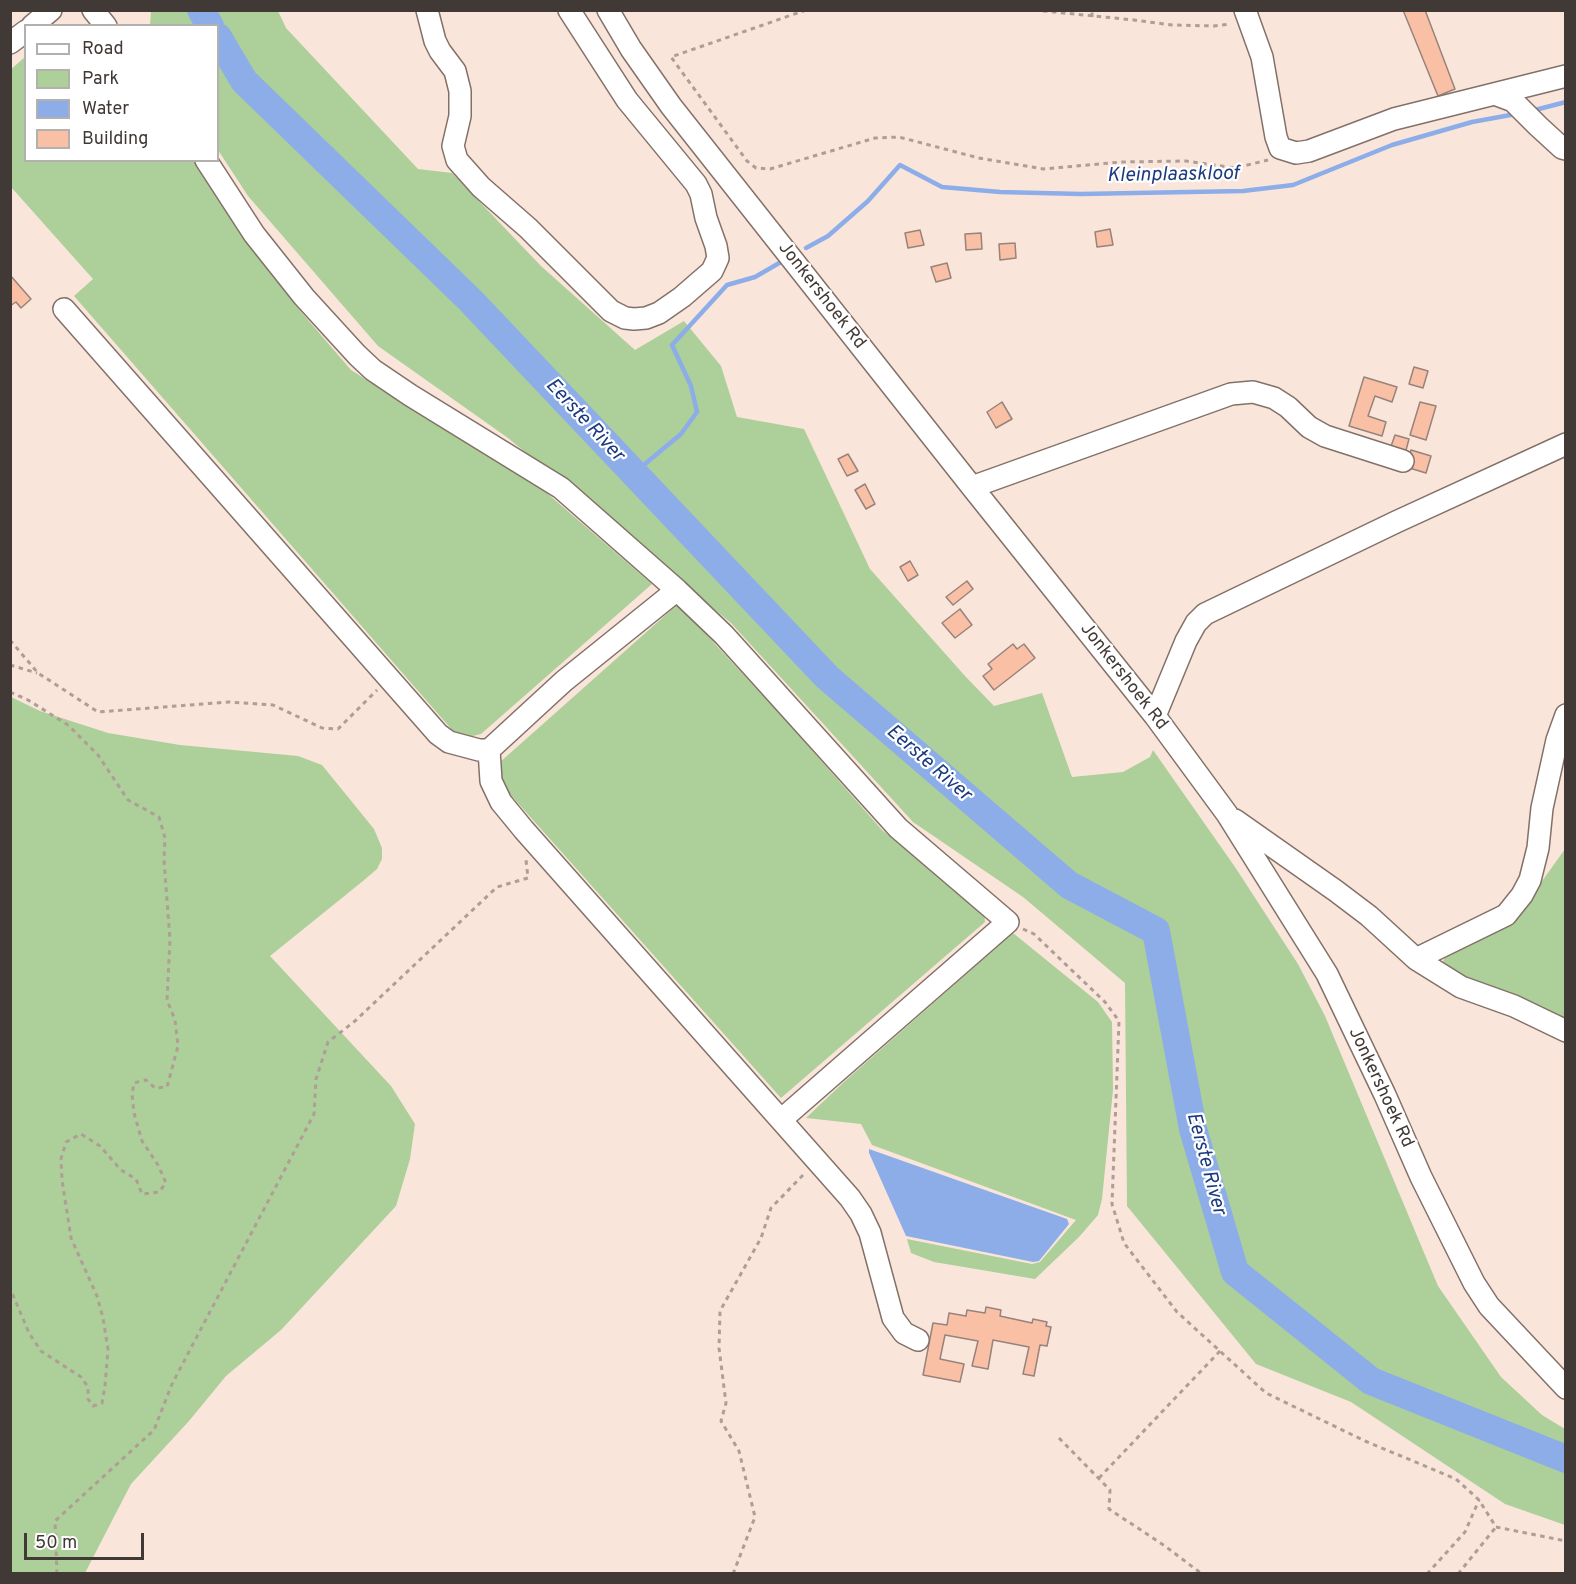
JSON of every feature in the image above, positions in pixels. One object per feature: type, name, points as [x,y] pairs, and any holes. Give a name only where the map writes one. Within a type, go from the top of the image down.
[{"type":"street","points":[[34,24],[51,10]]},
{"type":"street","points":[[93,10],[104,24]]},
{"type":"street","points":[[427,10],[435,41],[455,71],[460,91],[460,116],[453,146],[458,160],[481,187],[528,228],[611,311],[634,319],[646,318],[682,297],[712,272],[718,258],[716,246],[696,184],[627,100],[569,10]]},
{"type":"street","name":"Jonkershoek Rd","points":[[608,10],[631,49],[671,106],[1155,716],[1227,814],[1327,974],[1421,1177],[1474,1283],[1489,1306],[1566,1388]]},
{"type":"street","points":[[1247,16],[1262,57],[1276,137],[1280,148],[1296,153],[1308,151],[1394,119],[1566,76]]},
{"type":"street","points":[[10,43],[24,32]]},
{"type":"street","points":[[1497,95],[1513,101],[1562,148],[1566,149]]},
{"type":"street","points":[[207,162],[254,234],[304,297],[357,356],[410,395],[561,488],[677,590],[724,635],[898,828],[1008,922],[782,1119]]},
{"type":"street","points":[[64,309],[438,734],[449,742],[478,750],[489,750],[564,681],[677,590]]},
{"type":"street","points":[[972,487],[1231,394],[1252,393],[1274,398],[1288,407],[1308,427],[1325,436],[1403,461]]},
{"type":"street","points":[[1155,716],[1186,641],[1196,623],[1205,614],[1396,522],[1566,444]]},
{"type":"street","points":[[1416,959],[1506,915],[1522,895],[1530,880],[1538,848],[1542,808],[1557,740],[1566,715]]},
{"type":"street","points":[[489,750],[489,770],[494,791],[524,830],[782,1119],[861,1214],[870,1233],[893,1318],[904,1333],[918,1340]]},
{"type":"street","points":[[1227,814],[1369,916],[1416,959],[1461,987],[1514,1006],[1566,1031]]},
{"type":"path","points":[[807,10],[671,57],[747,160],[756,168],[770,169],[875,138],[899,137],[979,158],[1043,169],[1121,162],[1186,161],[1235,168],[1272,159],[1280,148]]},
{"type":"path","points":[[1034,10],[1183,26],[1214,26],[1247,16]]},
{"type":"path","points":[[1092,10],[1092,17]]},
{"type":"path","points":[[10,640],[39,674],[99,712],[229,702],[273,705],[321,728],[338,729],[372,694],[390,680]]},
{"type":"path","points":[[10,665],[39,674]]},
{"type":"path","points":[[10,692],[28,700],[68,725],[98,755],[128,800],[159,817],[165,838],[164,860],[170,929],[167,1000],[175,1020],[178,1046],[167,1087],[155,1089],[146,1080],[134,1083],[132,1094],[134,1113],[142,1141],[158,1165],[166,1183],[159,1192],[142,1194],[136,1179],[121,1170],[100,1146],[81,1134],[66,1142],[61,1159],[71,1238],[97,1296],[103,1318],[108,1349],[102,1403],[93,1406],[88,1399],[88,1387],[81,1377],[41,1351],[29,1333],[10,1288]]},
{"type":"path","points":[[57,1574],[55,1521],[154,1431],[172,1384],[314,1114],[315,1079],[328,1042],[355,1021],[497,888],[528,878],[524,830]]},
{"type":"path","points":[[1008,922],[1034,934],[1105,1002],[1119,1021],[1112,1204],[1124,1243],[1177,1312],[1266,1394],[1365,1441],[1456,1479],[1479,1500],[1496,1527],[1566,1541]]},
{"type":"path","points":[[733,1574],[755,1517],[739,1451],[721,1421],[726,1403],[719,1348],[720,1311],[761,1238],[771,1208],[817,1159]]},
{"type":"path","points":[[1099,1478],[1220,1351]]},
{"type":"path","points":[[1059,1438],[1110,1490],[1108,1509],[1165,1546],[1202,1574]]},
{"type":"path","points":[[1427,1574],[1465,1532],[1479,1500]]},
{"type":"path","points":[[1458,1574],[1496,1527]]},
{"type":"green space","points":[[151,11],[278,11],[286,28],[418,169],[452,173],[541,266],[635,350],[684,321],[721,366],[737,417],[804,429],[870,569],[994,706],[1042,693],[1072,777],[1123,772],[1150,757],[1153,750],[1235,867],[1298,964],[1325,1016],[1438,1286],[1501,1377],[1542,1415],[1565,1429],[1565,1525],[1505,1504],[1351,1402],[1256,1364],[1127,1206],[1125,983],[1023,897],[913,822],[731,623],[508,438],[378,346],[248,196],[219,152],[219,24],[150,24]]},
{"type":"green space","points":[[24,58],[24,162],[196,162],[229,216],[296,306],[351,370],[541,488],[652,584],[481,734],[460,739],[74,296],[93,279],[11,187],[10,70]]},
{"type":"green space","points":[[678,604],[779,713],[882,830],[984,911],[985,922],[781,1098],[500,783],[499,763]]},
{"type":"green space","points":[[11,697],[40,711],[108,733],[180,745],[298,756],[322,765],[374,829],[382,848],[382,859],[377,869],[270,956],[391,1086],[415,1124],[410,1159],[396,1206],[281,1330],[226,1376],[189,1421],[131,1484],[85,1573],[11,1573]]},
{"type":"green space","points":[[1565,849],[1565,1023],[1468,981],[1442,964],[1447,952],[1515,919]]},
{"type":"green space","points":[[1013,933],[1098,1002],[1112,1022],[1113,1090],[1102,1199],[1098,1215],[1079,1237],[1035,1279],[934,1262],[911,1253],[907,1239],[1032,1264],[1040,1262],[1076,1220],[872,1145],[861,1124],[806,1118]]},
{"type":"water","points":[[869,1149],[1067,1219],[1069,1224],[1039,1261],[1033,1262],[906,1236]]},
{"type":"building","points":[[1403,10],[1425,10],[1455,89],[1438,96]]},
{"type":"building","points":[[1110,229],[1113,245],[1097,247],[1095,232]]},
{"type":"building","points":[[920,230],[924,245],[908,248],[905,233]]},
{"type":"building","points":[[981,233],[982,249],[966,250],[965,234]]},
{"type":"building","points":[[1015,243],[1016,258],[1000,260],[999,244]]},
{"type":"building","points":[[947,263],[951,278],[936,282],[931,267]]},
{"type":"building","points":[[10,275],[31,299],[21,308],[16,302],[10,306]]},
{"type":"building","points":[[1414,367],[1428,371],[1423,388],[1409,384]]},
{"type":"building","points":[[1364,377],[1397,387],[1392,402],[1375,396],[1368,416],[1386,422],[1382,436],[1349,426]]},
{"type":"building","points":[[1002,402],[1012,419],[996,428],[987,412]]},
{"type":"building","points":[[1420,402],[1436,406],[1426,440],[1410,435]]},
{"type":"building","points":[[1395,435],[1409,439],[1405,454],[1390,449]]},
{"type":"building","points":[[1411,450],[1431,456],[1426,473],[1406,467]]},
{"type":"building","points":[[848,454],[858,471],[847,476],[838,459]]},
{"type":"building","points":[[865,484],[875,504],[866,509],[855,490]]},
{"type":"building","points":[[910,561],[918,575],[908,581],[900,567]]},
{"type":"building","points":[[967,581],[973,589],[953,605],[946,597]]},
{"type":"building","points":[[960,609],[972,625],[955,638],[942,623]]},
{"type":"building","points":[[1013,644],[1017,649],[1024,644],[1035,658],[994,690],[983,676],[992,669],[988,664]]},
{"type":"building","points":[[986,1307],[1001,1310],[1000,1316],[1032,1323],[1033,1319],[1047,1322],[1046,1326],[1051,1327],[1047,1346],[1040,1345],[1034,1376],[1023,1374],[1029,1347],[993,1340],[988,1369],[972,1366],[978,1341],[945,1335],[940,1359],[964,1364],[960,1382],[923,1375],[933,1323],[947,1325],[949,1313],[966,1316],[967,1310],[985,1313]]},
{"type":"waterway","name":"Eerste River","points":[[201,10],[209,24]]},
{"type":"waterway","name":"Eerste River","points":[[219,39],[244,81],[471,301],[827,677],[1069,885],[1156,931],[1193,1129],[1235,1272],[1371,1381],[1566,1459]]},
{"type":"waterway","name":"Kleinplaaskloof","points":[[1531,111],[1566,102]]},
{"type":"waterway","name":"Kleinplaaskloof","points":[[806,248],[828,236],[868,201],[900,165],[942,187],[1000,192],[1081,194],[1243,191],[1293,185],[1392,145],[1472,122],[1516,114]]},
{"type":"waterway","name":"Kleinplaaskloof","points":[[634,473],[681,434],[697,412],[691,386],[672,345],[727,285],[755,277],[781,262]]}]
